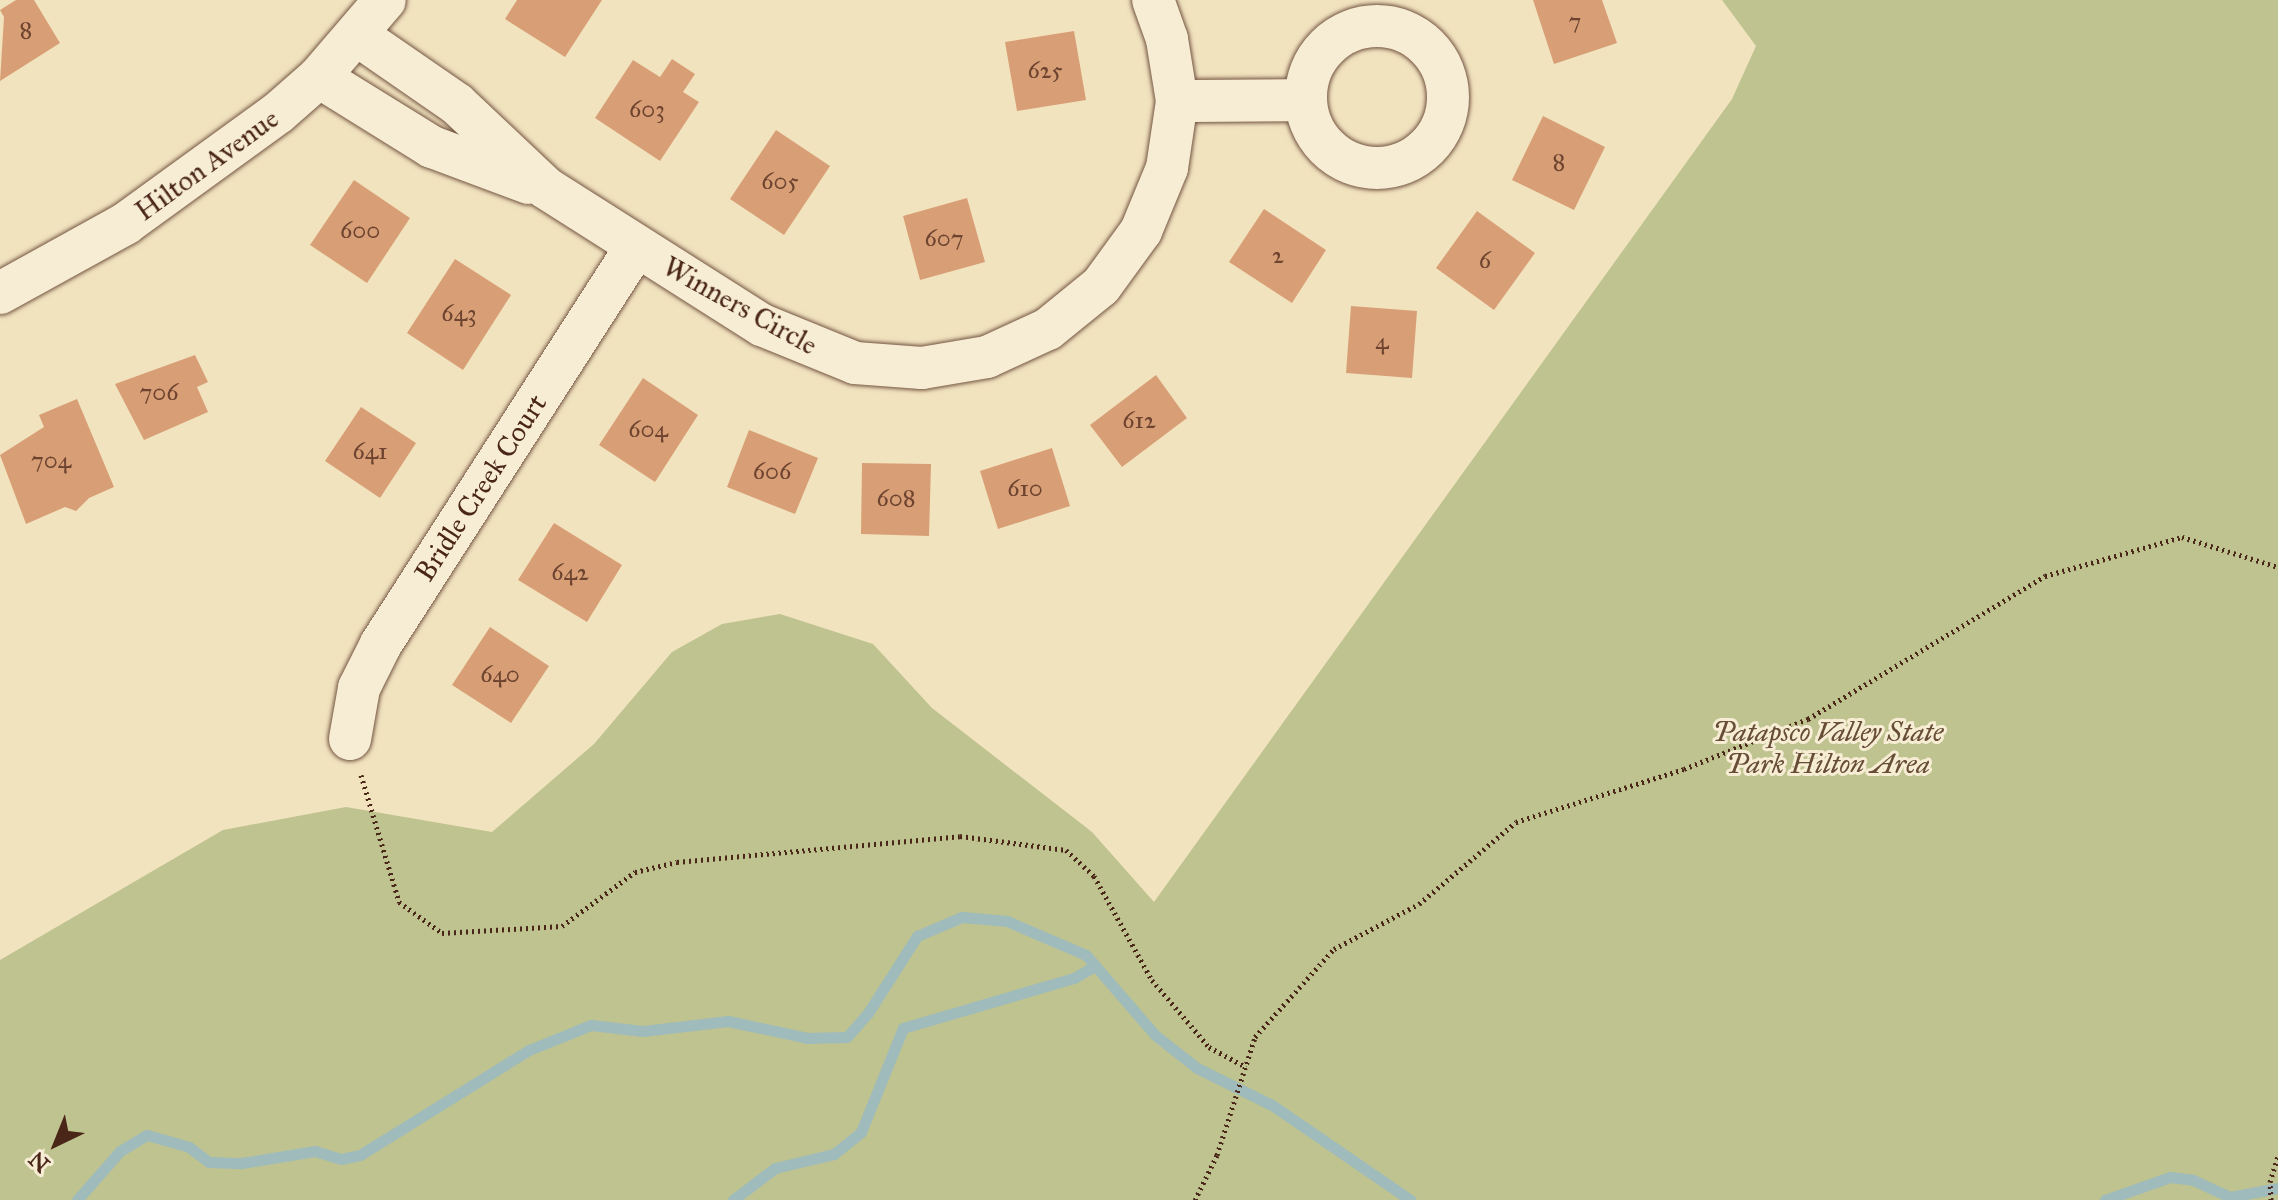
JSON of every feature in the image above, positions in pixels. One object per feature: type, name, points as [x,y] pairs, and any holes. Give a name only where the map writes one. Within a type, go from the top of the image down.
[{"type":"street","name":"Hilton Avenue","points":[[0,293],[125,224],[278,113],[319,77],[385,0]]},
{"type":"street","name":"Winners Circle","points":[[357,35],[457,104],[546,188],[636,247],[762,325],[823,354],[888,367],[987,357],[1019,346],[1058,323],[1122,259],[1159,190],[1177,101],[1167,39],[1153,0]]},
{"type":"street","name":"Winners Circle","points":[[319,77],[432,147],[546,188]]},
{"type":"street","points":[[1177,101],[1306,100]]},
{"type":"street","name":"Bridle Creek Court","points":[[350,739],[359,688],[381,644],[636,247]]},
{"type":"path","points":[[1195,1200],[1217,1155],[1255,1037],[1334,949],[1419,904],[1516,822],[1684,769],[1808,719],[2045,576],[2182,537],[2278,567]]},
{"type":"path","points":[[350,739],[399,902],[442,933],[562,926],[635,872],[677,862],[960,836],[1066,850],[1094,876],[1152,980],[1209,1047],[1246,1067]]},
{"type":"path","points":[[2271,1200],[2270,1182],[2278,1156]]},
{"type":"green space","name":"Patapsco Valley State Park Hilton Area","points":[[1722,0],[2278,0],[2278,1200],[0,1200],[0,960],[223,830],[346,807],[492,832],[594,744],[672,652],[722,624],[780,614],[873,644],[932,708],[1092,832],[1154,902],[1732,99],[1756,46]]},
{"type":"building","points":[[16,0],[34,0],[60,43],[0,81],[4,17],[0,10]]},
{"type":"building","points":[[517,0],[602,0],[565,57],[505,19]]},
{"type":"building","points":[[1533,0],[1602,0],[1617,43],[1554,64]]},
{"type":"building","points":[[1074,31],[1086,100],[1017,111],[1005,42]]},
{"type":"building","points":[[672,59],[695,74],[683,92],[699,102],[660,161],[595,118],[633,60],[660,77]]},
{"type":"building","points":[[1543,116],[1605,147],[1574,210],[1512,180]]},
{"type":"building","points":[[776,130],[830,166],[784,235],[730,199]]},
{"type":"building","points":[[354,180],[410,218],[367,283],[310,245]]},
{"type":"building","points":[[967,198],[985,262],[920,280],[903,216]]},
{"type":"building","points":[[1264,209],[1326,250],[1292,303],[1229,262]]},
{"type":"building","points":[[1477,211],[1535,253],[1494,310],[1436,268]]},
{"type":"building","points":[[455,259],[511,295],[463,370],[407,333]]},
{"type":"building","points":[[1351,306],[1417,311],[1412,378],[1346,373]]},
{"type":"building","points":[[195,355],[208,382],[197,387],[208,412],[144,440],[115,384]]},
{"type":"building","points":[[1156,375],[1187,418],[1122,467],[1090,425]]},
{"type":"building","points":[[643,378],[698,415],[655,482],[599,445]]},
{"type":"building","points":[[77,399],[114,487],[89,498],[76,511],[65,507],[26,524],[0,455],[44,427],[39,415]]},
{"type":"building","points":[[361,407],[416,443],[380,498],[325,461]]},
{"type":"building","points":[[749,430],[818,458],[795,514],[727,487]]},
{"type":"building","points":[[1052,448],[1070,506],[998,529],[980,471]]},
{"type":"building","points":[[862,463],[931,464],[929,536],[861,534]]},
{"type":"building","points":[[554,523],[622,565],[587,622],[518,580]]},
{"type":"building","points":[[490,627],[549,666],[511,723],[452,685]]},
{"type":"waterway","points":[[77,1200],[120,1151],[147,1135],[189,1147],[209,1162],[242,1163],[315,1151],[341,1159],[360,1155],[529,1050],[591,1025],[643,1031],[728,1021],[807,1038],[847,1037],[868,1013],[917,936],[962,917],[1007,921],[1086,955],[1155,1035],[1197,1068],[1272,1105],[1410,1200]]},
{"type":"waterway","points":[[733,1200],[775,1168],[834,1154],[861,1132],[903,1028],[1074,978],[1095,966]]},
{"type":"waterway","points":[[2105,1200],[2170,1177],[2193,1180],[2230,1197],[2278,1188]]}]
